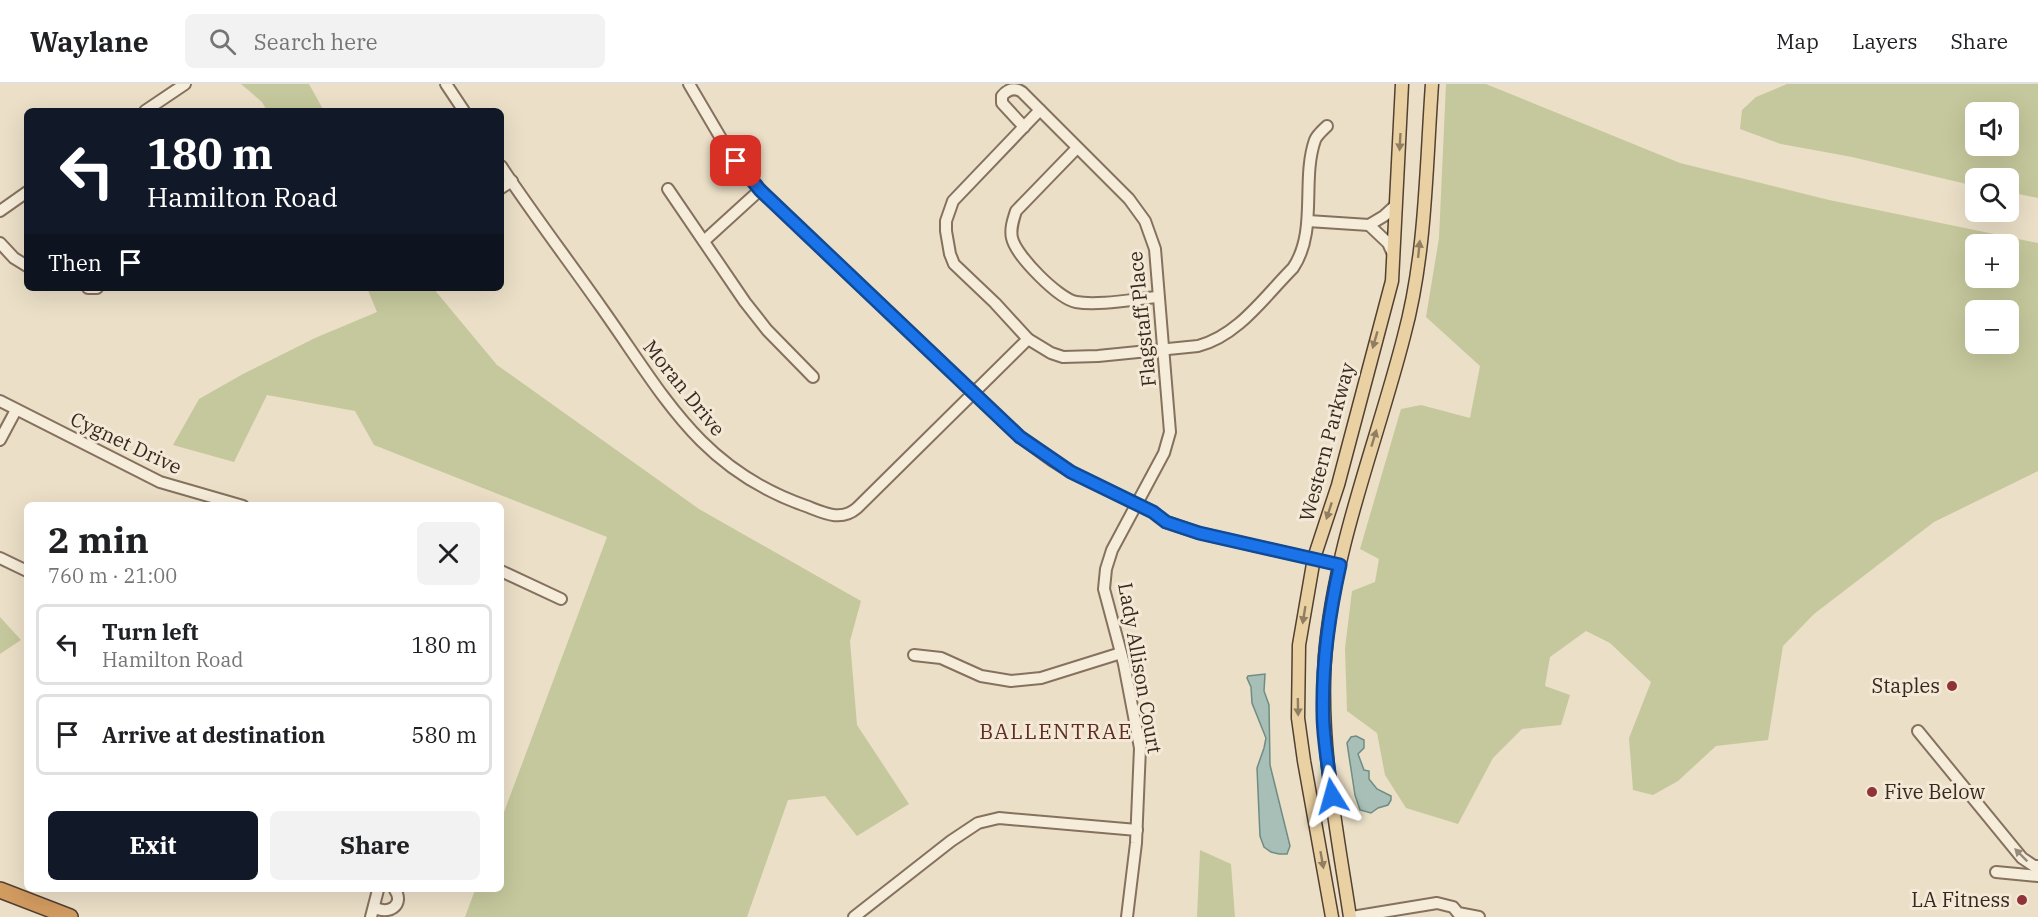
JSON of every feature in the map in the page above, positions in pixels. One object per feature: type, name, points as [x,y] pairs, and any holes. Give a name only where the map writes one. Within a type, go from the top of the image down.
[{"type":"highway","points":[[0,890],[70,917]]},
{"type":"main road","name":"Western Parkway","points":[[1332,917],[1298,718],[1299,645],[1314,558],[1338,484],[1392,281],[1402,84]]},
{"type":"main road","points":[[1351,917],[1335,816],[1323,714],[1325,654],[1331,607],[1340,565],[1405,335],[1416,282],[1425,193],[1432,84]]},
{"type":"street","points":[[149,108],[185,84]]},
{"type":"street","points":[[446,84],[462,108]]},
{"type":"street","points":[[689,84],[729,152],[760,190],[1020,437],[1053,461],[1166,522],[1199,533],[1340,565]]},
{"type":"street","name":"Flagstaff Place","points":[[1024,127],[1004,107],[1002,100],[1005,92],[1018,89],[1040,110],[1129,198],[1143,218],[1152,237],[1155,249],[1169,423],[1164,453],[1136,504]]},
{"type":"street","points":[[1040,110],[960,192],[949,210],[946,231],[954,264],[1028,339],[1049,352],[1064,357],[1163,350],[1214,342],[1228,333],[1293,268],[1299,259],[1308,221],[1312,153],[1316,138],[1327,126]]},
{"type":"street","points":[[1077,148],[1016,211],[1012,223],[1012,238],[1016,248],[1060,295],[1070,301],[1083,303],[1158,297]]},
{"type":"street","name":"Moran Drive","points":[[504,169],[658,390],[687,427],[705,446],[745,477],[788,500],[830,515],[850,514],[1028,339]]},
{"type":"street","points":[[504,186],[512,181]]},
{"type":"street","points":[[668,189],[747,305],[767,330],[813,377]]},
{"type":"street","points":[[704,241],[760,190]]},
{"type":"street","points":[[0,211],[24,194]]},
{"type":"street","points":[[1308,221],[1369,225],[1396,205]]},
{"type":"street","points":[[1369,225],[1388,243],[1393,254]]},
{"type":"street","points":[[0,243],[14,258],[24,264]]},
{"type":"street","name":"Cygnet Drive","points":[[0,401],[160,482],[229,502]]},
{"type":"street","points":[[0,440],[16,410]]},
{"type":"street","name":"Lady Allison Court","points":[[1127,917],[1137,830],[1140,748],[1121,653],[1104,589],[1106,569],[1112,550],[1136,504]]},
{"type":"street","points":[[0,558],[24,570]]},
{"type":"street","points":[[504,572],[561,599]]},
{"type":"street","points":[[914,655],[941,658],[981,676],[1011,681],[1041,678],[1121,653]]},
{"type":"street","points":[[1918,731],[2022,858],[2038,866]]},
{"type":"street","points":[[859,916],[951,841],[978,823],[999,818],[1137,830]]},
{"type":"street","points":[[1996,872],[2038,876]]},
{"type":"street","points":[[378,892],[373,912],[385,911],[394,907],[399,900],[398,892]]},
{"type":"street","points":[[1351,917],[1437,903],[1453,907],[1456,915],[1479,917]]},
{"type":"green space","points":[[241,84],[309,84],[322,108],[265,108],[262,102]]},
{"type":"green space","points":[[1446,84],[1486,84],[1680,163],[1829,200],[1994,234],[1965,234],[1965,288],[2019,288],[2019,239],[2038,243],[2038,471],[1934,522],[1814,614],[1783,646],[1768,740],[1716,746],[1678,781],[1653,795],[1633,790],[1629,738],[1651,682],[1610,643],[1586,631],[1550,657],[1545,686],[1570,695],[1561,725],[1522,729],[1493,758],[1458,824],[1406,808],[1385,775],[1377,733],[1347,711],[1345,648],[1352,591],[1375,582],[1379,559],[1360,549],[1401,409],[1421,405],[1470,418],[1480,366],[1426,317],[1439,238]]},
{"type":"green space","points":[[1787,84],[2038,84],[2038,198],[2019,194],[2019,168],[1965,168],[1965,184],[1852,157],[1781,144],[1740,129],[1742,110],[1756,97]]},
{"type":"green space","points":[[368,291],[435,291],[497,365],[699,509],[861,601],[850,641],[857,725],[909,804],[857,836],[825,796],[788,800],[747,917],[465,917],[474,892],[504,892],[504,812],[607,537],[374,445],[355,411],[267,395],[234,462],[173,445],[199,399],[315,338],[377,312]]},
{"type":"green space","points":[[0,617],[21,640],[0,654]]},
{"type":"green space","points":[[1200,850],[1231,864],[1235,917],[1197,917]]},
{"type":"water","points":[[1265,674],[1264,691],[1269,705],[1270,765],[1290,846],[1287,854],[1271,852],[1264,847],[1260,836],[1257,768],[1266,738],[1252,703],[1251,687],[1247,678]]},
{"type":"water","points":[[1356,736],[1364,740],[1364,748],[1358,754],[1364,770],[1369,771],[1369,779],[1377,789],[1391,796],[1388,805],[1371,813],[1360,810],[1355,795],[1347,743],[1351,737]]},
{"type":"place","name":"Staples","points":[[1952,686]]},
{"type":"place","name":"Five Below","points":[[1872,792]]},
{"type":"place","name":"LA Fitness","points":[[2022,900]]},
{"type":"district","name":"BALLENTRAE","points":[[1056,732]]},
{"type":"route","points":[[736,161],[760,190],[958,379],[1020,437],[1053,461],[1153,512],[1166,522],[1199,533],[1340,565],[1331,607],[1324,680],[1323,714],[1332,796]]}]
